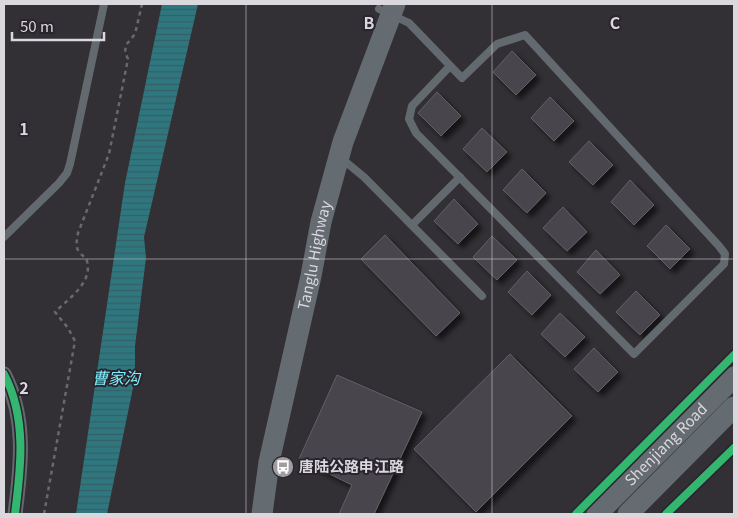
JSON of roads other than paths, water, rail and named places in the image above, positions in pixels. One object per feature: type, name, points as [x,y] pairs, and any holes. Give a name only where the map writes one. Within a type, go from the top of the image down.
[{"type":"main road","name":"Tanglu Highway","points":[[251,514],[288,328],[334,160],[343,142],[387,8]]},
{"type":"main road","name":"Tanglu Highway","points":[[262,514],[274,443],[311,276],[334,160]]},
{"type":"main road","name":"Shenjiang Road","points":[[597,514],[734,377]]},
{"type":"main road","name":"Shenjiang Road","points":[[628,514],[734,407]]},
{"type":"street","points":[[4,374],[16,405],[21,432],[20,468],[15,514]]},
{"type":"lane","points":[[4,237],[59,183],[67,172],[104,4]]},
{"type":"lane","points":[[387,8],[409,23],[462,78],[497,44],[525,35],[725,254],[724,264],[634,354],[416,133],[409,119],[412,106],[450,66]]},
{"type":"lane","points":[[334,160],[347,163],[364,177],[482,296]]},
{"type":"lane","points":[[412,225],[460,177]]},
{"type":"water","name":"曹家沟","points":[[162,4],[198,4],[144,237],[146,258],[135,346],[135,378],[107,514],[76,514],[125,183]]},
{"type":"place","name":"唐陆公路申江路","points":[[283,467]]}]
